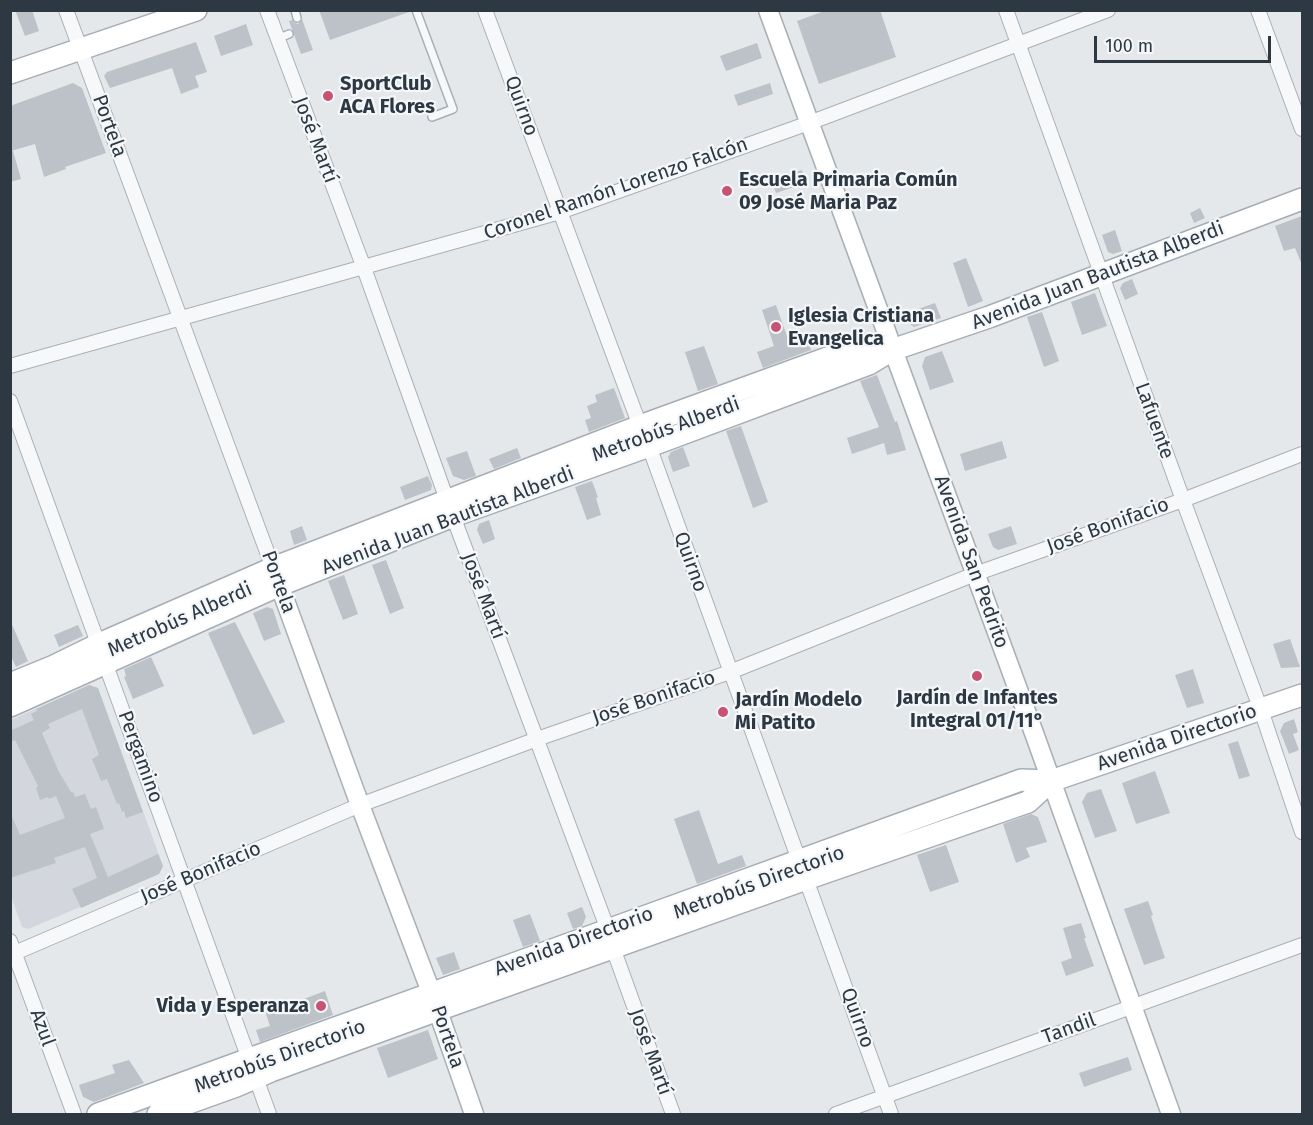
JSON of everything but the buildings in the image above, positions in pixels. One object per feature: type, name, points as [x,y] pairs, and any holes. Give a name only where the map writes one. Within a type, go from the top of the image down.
[{"type":"main road","points":[[10,73],[196,10]]},
{"type":"main road","name":"Avenida San Pedrito","points":[[768,10],[1171,1114]]},
{"type":"main road","name":"Avenida Juan Bautista Alberdi","points":[[10,706],[102,654],[276,577],[450,509],[644,438],[869,364],[892,350],[989,317],[1302,199]]},
{"type":"main road","name":"Portela","points":[[276,577],[360,805],[438,998],[474,1114]]},
{"type":"main road","name":"Avenida Juan Bautista Alberdi","points":[[10,684],[54,666],[102,654]]},
{"type":"main road","name":"Avenida Directorio","points":[[99,1114],[252,1068],[438,998],[803,869],[1028,802],[1051,782],[1302,695]]},
{"type":"main road","name":"Avenida Directorio","points":[[158,1114],[252,1068]]},
{"type":"street","name":"Portela","points":[[66,10],[276,577]]},
{"type":"street","name":"José Martí","points":[[267,10],[283,37],[450,509],[537,739],[673,1114]]},
{"type":"street","name":"Quirno","points":[[485,10],[803,869],[891,1114]]},
{"type":"street","name":"Lafuente","points":[[1006,10],[1261,710],[1302,832]]},
{"type":"street","name":"Coronel Ramón Lorenzo Falcón","points":[[10,366],[560,212],[809,123],[1108,10]]},
{"type":"street","points":[[1258,10],[1302,129]]},
{"type":"street","name":"Pergamino","points":[[10,401],[269,1114]]},
{"type":"street","name":"José Bonifacio","points":[[12,950],[360,805],[537,739],[730,672],[975,574],[1183,500],[1302,454]]},
{"type":"street","name":"Tandil","points":[[836,1114],[1302,945]]},
{"type":"street","name":"Azul","points":[[12,950],[74,1114]]},
{"type":"lane","points":[[416,10],[453,109],[432,117]]},
{"type":"lane","points":[[865,356],[892,350]]},
{"type":"lane","points":[[351,548],[545,475]]},
{"type":"lane","points":[[1024,788],[1051,782]]},
{"type":"lane","name":"Metrobús Directorio","points":[[803,869],[858,848]]},
{"type":"lane","name":"Metrobús Directorio","points":[[368,1025],[438,998]]},
{"type":"shaded area","points":[[89,685],[98,688],[163,866],[159,874],[28,929],[22,927],[11,896],[11,720]]},
{"type":"place","name":"SportClub ACA Flores","points":[[328,96]]},
{"type":"place","name":"Escuela Primaria Común 09 José Maria Paz","points":[[727,191]]},
{"type":"place","name":"Iglesia Cristiana Evangelica","points":[[776,327]]},
{"type":"place","name":"Jardín de Infantes Integral 01/11°","points":[[977,676]]},
{"type":"place","name":"Jardín Modelo Mi Patito","points":[[723,712]]},
{"type":"place","name":"Vida y Esperanza","points":[[321,1006]]}]
